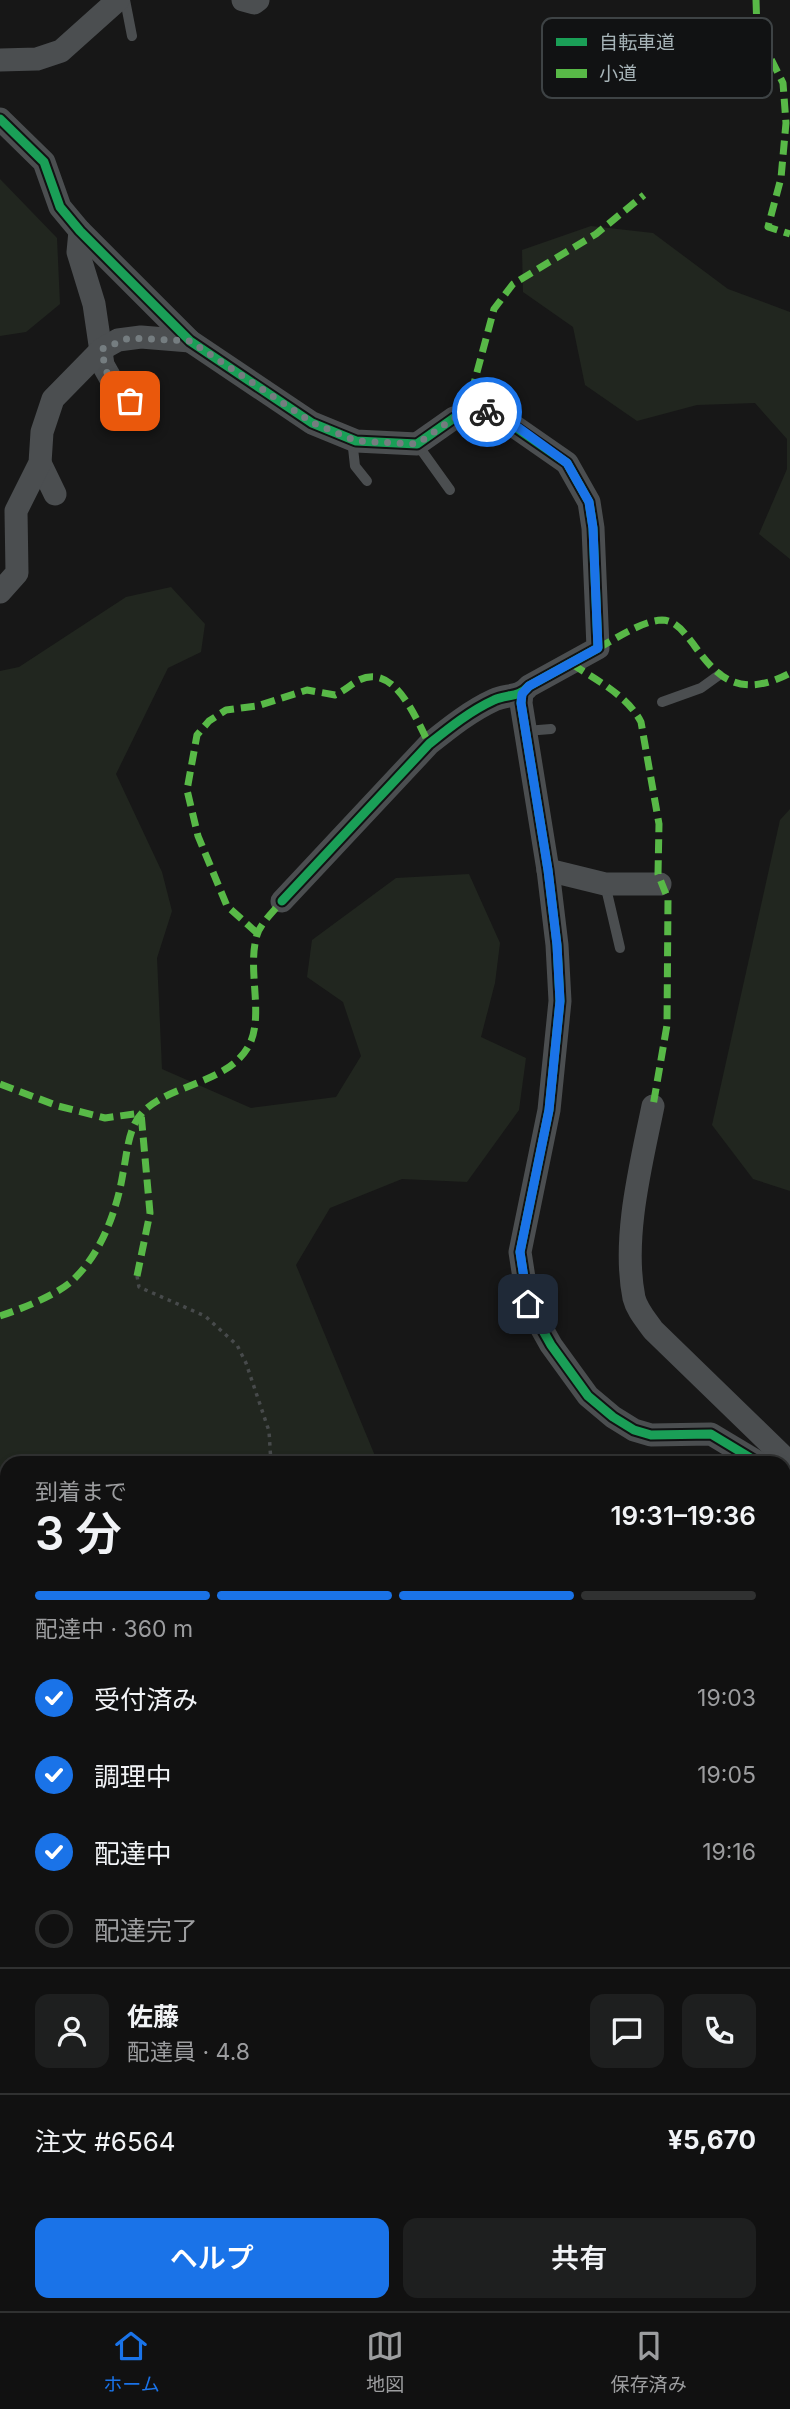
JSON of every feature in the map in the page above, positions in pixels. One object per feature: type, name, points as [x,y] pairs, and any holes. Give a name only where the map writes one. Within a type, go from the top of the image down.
[{"type":"street","points":[[0,60],[37,59],[61,51],[118,0]]},
{"type":"street","points":[[243,0],[254,3],[258,0]]},
{"type":"street","points":[[0,119],[44,162],[60,207],[80,231],[190,341],[313,423],[352,439],[381,444],[417,444],[454,418],[483,411],[495,413],[567,463],[589,502],[593,528],[598,648],[529,686],[522,694],[496,699],[457,721],[429,744],[282,901]]},
{"type":"street","points":[[80,231],[78,252],[94,304],[108,375],[121,397],[130,401]]},
{"type":"street","points":[[0,592],[17,573],[16,511],[40,463],[48,409],[77,371],[102,349],[129,338],[190,341]]},
{"type":"street","points":[[40,463],[55,494]]},
{"type":"street","points":[[522,694],[548,870],[557,945],[560,1001],[549,1110],[520,1252],[528,1304],[551,1345],[588,1396],[613,1418],[635,1430],[651,1434],[711,1434],[747,1456]]},
{"type":"street","points":[[548,870],[605,884],[660,884]]},
{"type":"street","points":[[653,1106],[634,1213],[632,1256],[637,1306],[653,1330],[783,1456]]},
{"type":"lane","points":[[125,0],[132,36]]},
{"type":"lane","points":[[352,439],[355,466],[367,481]]},
{"type":"lane","points":[[417,444],[450,490]]},
{"type":"lane","points":[[662,702],[701,688],[719,675]]},
{"type":"lane","points":[[526,731],[551,729]]},
{"type":"lane","points":[[605,884],[620,948]]},
{"type":"path","points":[[137,1276],[139,1287],[205,1316],[237,1345],[246,1363],[269,1432],[271,1456]]},
{"type":"shaded area","points":[[0,179],[57,238],[60,304],[26,332],[0,336]]},
{"type":"shaded area","points":[[591,226],[653,233],[728,289],[790,312],[790,559],[759,534],[787,469],[787,439],[755,403],[697,405],[637,421],[585,385],[573,327],[523,292],[522,250]]},
{"type":"shaded area","points":[[171,587],[205,624],[201,652],[168,668],[116,774],[162,872],[172,911],[157,958],[162,1069],[251,1108],[336,1097],[361,1056],[343,1002],[307,977],[312,940],[396,878],[469,874],[500,943],[495,983],[481,1037],[526,1058],[519,1110],[467,1182],[402,1179],[330,1208],[296,1265],[375,1456],[0,1456],[0,671],[19,667],[126,597]]},
{"type":"shaded area","points":[[790,809],[790,1191],[753,1179],[712,1125],[780,820]]},
{"type":"marked path","points":[[756,0],[757,18]]},
{"type":"marked path","points":[[772,61],[783,83],[786,123],[781,178],[768,227],[790,234]]},
{"type":"marked path","points":[[466,413],[494,309],[513,284],[596,234],[644,195]]},
{"type":"marked path","points":[[598,648],[637,627],[662,620],[675,624],[722,676],[740,684],[762,684],[790,673]]},
{"type":"marked path","points":[[572,664],[619,696],[641,722],[659,824],[658,874],[668,899],[667,1025],[653,1106]]},
{"type":"marked path","points":[[257,933],[227,906],[198,836],[187,790],[197,735],[209,721],[226,710],[257,706],[307,690],[335,695],[359,680],[372,677],[383,679],[394,686],[411,709],[429,744]]},
{"type":"marked path","points":[[0,1316],[60,1290],[85,1267],[107,1229],[120,1187],[131,1134],[142,1113],[168,1095],[216,1075],[242,1055],[251,1041],[256,1016],[254,948],[257,935],[282,901]]},
{"type":"marked path","points":[[0,1084],[58,1106],[105,1118],[141,1113]]},
{"type":"marked path","points":[[137,1276],[150,1213],[141,1113]]},
{"type":"cycle path","points":[[0,119],[44,162],[60,207],[80,231],[190,341],[312,423],[356,441],[417,444],[454,418],[483,411],[495,413],[567,463],[589,502],[593,528],[598,648],[525,690],[499,698],[477,709],[429,744],[282,901]]},
{"type":"cycle path","points":[[522,693],[521,703],[548,870],[557,945],[560,1001],[549,1110],[520,1252],[528,1304],[551,1345],[588,1396],[613,1417],[634,1430],[651,1435],[711,1434],[747,1456]]},
{"type":"way so far","points":[[130,401],[121,397],[116,390],[103,365],[102,349],[118,340],[141,337],[190,341],[313,423],[356,441],[417,444],[454,418],[466,413],[487,412]]},
{"type":"route","points":[[487,412],[505,418],[553,452],[567,463],[579,481],[592,514],[592,549],[599,624],[598,648],[529,686],[522,694],[521,703],[548,870],[557,945],[560,1001],[549,1110],[520,1252],[522,1279],[528,1304]]}]
